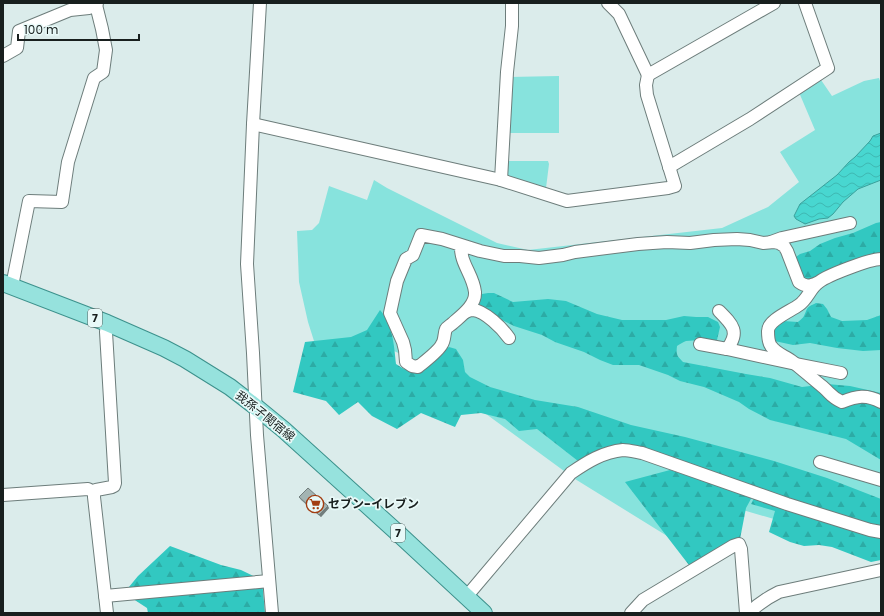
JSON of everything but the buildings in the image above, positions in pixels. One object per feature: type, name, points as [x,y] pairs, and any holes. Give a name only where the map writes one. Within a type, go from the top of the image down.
[{"type":"main road","name":"我孫子関宿線","points":[[8,285],[107,323],[164,348],[185,359],[230,387],[284,430],[484,613]]},
{"type":"street","points":[[260,3],[247,264],[257,434],[272,613]]},
{"type":"street","points":[[501,180],[507,72],[512,26],[512,3]]},
{"type":"street","points":[[253,124],[501,180],[567,201],[675,186],[648,95],[646,85],[648,75],[618,14],[608,3]]},
{"type":"street","points":[[648,75],[774,3]]},
{"type":"street","points":[[669,167],[750,118],[828,68],[805,3]]},
{"type":"street","points":[[3,56],[17,48],[19,31],[70,10],[89,8],[97,4],[106,50],[103,72],[94,78],[87,100],[68,162],[62,202],[29,201],[8,285]]},
{"type":"street","points":[[461,245],[462,260],[473,282],[475,293],[473,300],[466,312],[446,329],[442,344],[431,356],[418,367],[412,366],[406,362],[403,342],[390,313],[397,281],[406,259],[413,255],[421,236],[442,239],[461,245],[480,251],[504,256],[539,258],[638,244],[667,242],[690,243],[737,239],[763,243],[850,223]]},
{"type":"street","points":[[788,251],[791,239],[795,235]]},
{"type":"street","points":[[770,242],[779,243],[784,246],[788,251],[799,282],[808,286],[848,268],[881,259]]},
{"type":"street","points":[[817,283],[801,304],[772,322],[768,330],[768,341],[771,347],[796,364],[837,400],[842,402],[854,397],[864,396],[881,402]]},
{"type":"street","points":[[466,312],[472,310],[480,312],[495,323],[508,338]]},
{"type":"street","points":[[720,311],[733,328],[734,336],[727,349]]},
{"type":"street","points":[[3,495],[88,490],[94,492],[96,490],[114,486],[106,332],[107,323]]},
{"type":"street","points":[[700,344],[841,373]]},
{"type":"street","points":[[467,596],[571,473],[593,459],[624,450],[642,453],[786,504],[881,532]]},
{"type":"street","points":[[820,462],[881,480]]},
{"type":"street","points":[[94,492],[107,613]]},
{"type":"street","points":[[631,613],[643,600],[733,546],[739,544],[741,549],[746,613]]},
{"type":"street","points":[[749,613],[755,606],[779,592],[881,570]]},
{"type":"street","points":[[105,596],[269,581]]},
{"type":"shaded area","points":[[559,76],[559,133],[506,133],[509,77]]},
{"type":"shaded area","points":[[819,77],[832,96],[864,81],[879,78],[881,84],[881,545],[835,537],[736,508],[693,552],[575,479],[408,357],[382,346],[314,341],[299,282],[297,231],[312,230],[319,223],[329,186],[367,200],[374,180],[497,243],[528,250],[722,228],[768,207],[799,182],[780,152],[815,130],[798,90]]},
{"type":"shaded area","points":[[505,161],[548,161],[549,164],[546,188],[507,180]]},
{"type":"green space","points":[[881,222],[881,252],[858,258],[834,269],[821,279],[800,281],[794,264],[796,257],[800,254],[810,251],[820,244],[835,238]]},
{"type":"green space","points":[[494,293],[513,302],[548,299],[566,301],[597,314],[622,320],[666,320],[684,316],[708,317],[718,322],[720,327],[717,340],[686,341],[677,346],[678,357],[683,362],[770,378],[802,387],[827,384],[850,386],[881,393],[881,460],[846,439],[770,420],[739,402],[704,387],[680,381],[668,375],[639,365],[613,365],[584,352],[555,342],[542,335],[514,326],[478,307],[477,298],[482,294]]},
{"type":"green space","points":[[816,303],[823,304],[831,317],[842,321],[867,320],[881,315],[881,350],[863,351],[810,343],[793,345],[770,340],[769,331],[783,321],[798,322],[803,317],[808,307]]},
{"type":"green space","points":[[380,310],[388,322],[396,364],[404,369],[416,371],[449,347],[456,349],[463,360],[465,372],[470,377],[490,387],[535,400],[578,407],[631,425],[685,437],[774,461],[827,478],[881,499],[881,528],[670,459],[603,450],[589,454],[578,461],[537,429],[519,431],[505,419],[481,413],[461,415],[455,427],[421,413],[397,429],[372,416],[358,402],[339,415],[326,401],[293,392],[305,342],[351,337],[367,330]]},
{"type":"green space","points":[[670,470],[752,497],[746,508],[740,539],[692,569],[625,482]]},
{"type":"green space","points":[[754,498],[881,538],[881,560],[871,562],[832,547],[819,545],[804,546],[790,542],[769,532],[775,511],[751,504]]},
{"type":"green space","points":[[170,546],[221,565],[241,570],[262,580],[265,613],[148,613],[147,608],[124,593],[138,576]]},
{"type":"water","points":[[881,133],[881,180],[858,189],[828,218],[819,219],[805,224],[796,219],[794,216],[800,204],[837,175],[873,136]]},
{"type":"place","name":"セブン-イレブン","points":[[315,504]]}]
